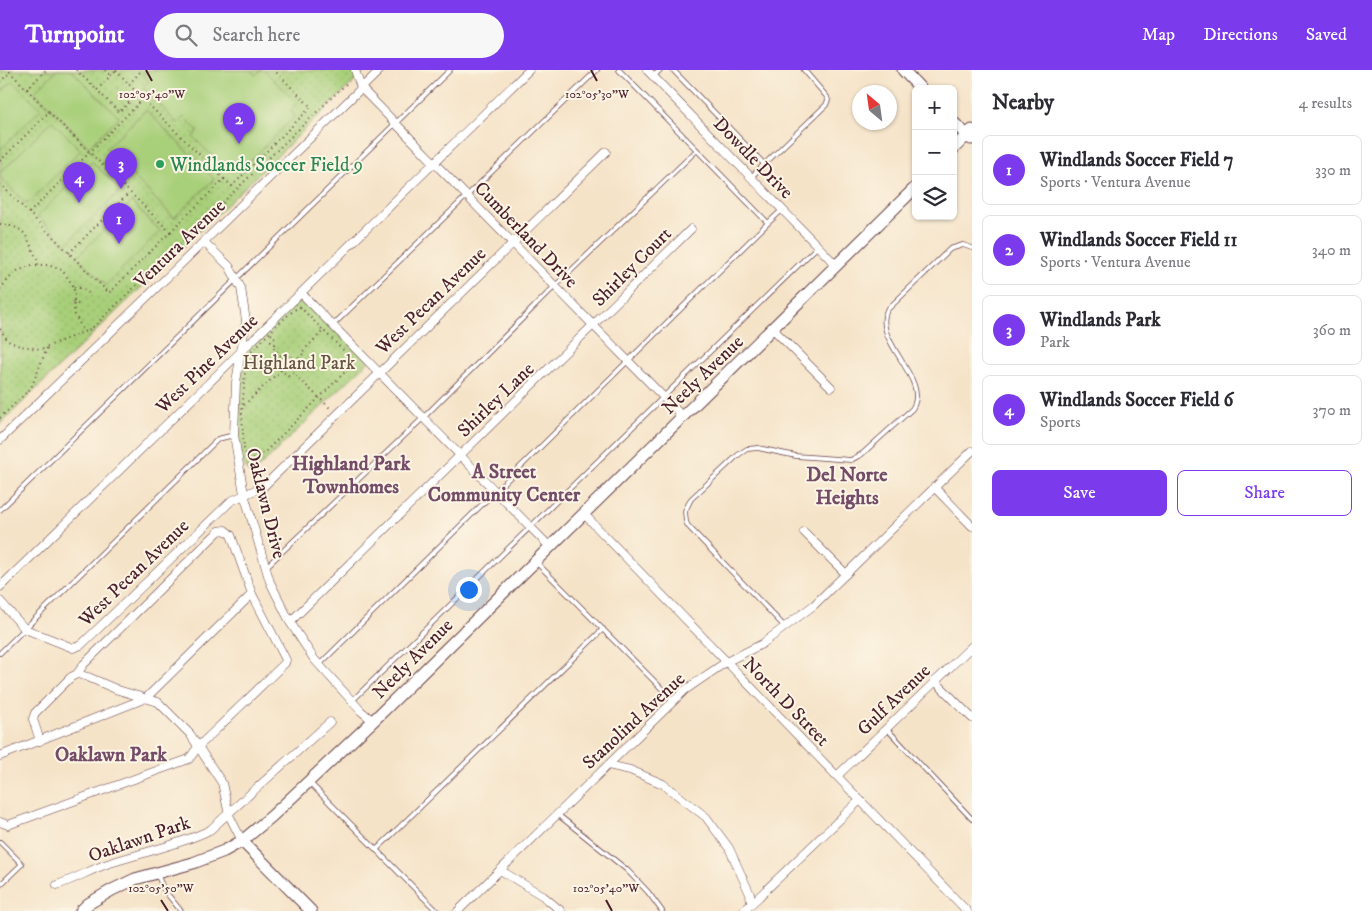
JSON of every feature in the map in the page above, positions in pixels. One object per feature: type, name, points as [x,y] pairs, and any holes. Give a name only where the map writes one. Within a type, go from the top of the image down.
[{"type":"street","name":"Ventura Avenue","points":[[0,440],[380,70]]},
{"type":"street","name":"West Pine Avenue","points":[[0,587],[242,351],[268,330],[301,292],[529,70]]},
{"type":"street","name":"Dowdle Drive","points":[[646,70],[837,266]]},
{"type":"street","points":[[903,70],[917,85]]},
{"type":"street","name":"Cumberland Drive","points":[[356,73],[361,88],[683,417]]},
{"type":"street","points":[[957,125],[970,136],[957,146]]},
{"type":"street","name":"West Pecan Avenue","points":[[25,629],[76,648],[81,645],[231,501],[264,486],[606,152]]},
{"type":"street","name":"Neely Avenue","points":[[81,911],[88,904],[135,879],[193,864],[242,841],[309,782],[373,721],[912,191]]},
{"type":"street","name":"Shirley Court","points":[[593,326],[691,229]]},
{"type":"street","name":"Oaklawn Drive","points":[[204,242],[229,266],[241,288],[246,321],[236,382],[239,407],[234,435],[244,494],[270,582],[290,622],[319,665],[373,721]]},
{"type":"street","points":[[301,292],[550,547]]},
{"type":"street","name":"Shirley Lane","points":[[290,622],[593,326]]},
{"type":"street","points":[[773,329],[831,387]]},
{"type":"street","name":"Stanolind Avenue","points":[[458,911],[685,690],[726,662],[762,644],[814,605],[972,451]]},
{"type":"street","points":[[934,487],[972,526]]},
{"type":"street","name":"North D Street","points":[[584,514],[967,911]]},
{"type":"street","points":[[0,822],[8,825],[189,759],[198,747],[284,663],[286,660],[284,654],[252,594],[231,535],[225,530],[219,531],[84,664],[77,674],[71,677],[35,713],[33,720],[40,741]]},
{"type":"street","points":[[804,532],[846,574]]},
{"type":"street","points":[[0,756],[146,698],[252,594]]},
{"type":"street","points":[[0,601],[25,629]]},
{"type":"street","name":"Gulf Avenue","points":[[837,776],[972,646]]},
{"type":"street","points":[[77,674],[118,690],[158,702],[190,734],[222,783],[229,815],[242,841],[311,911]]},
{"type":"street","points":[[935,681],[972,718]]},
{"type":"street","name":"Oaklawn Park","points":[[57,885],[108,864],[195,837],[210,830],[229,815],[330,722]]},
{"type":"street","points":[[608,765],[630,770],[663,784],[706,817],[729,848],[750,894],[751,904]]},
{"type":"street","points":[[744,911],[860,800]]},
{"type":"street","points":[[500,870],[543,896],[561,911]]},
{"type":"lane","points":[[0,510],[450,70]]},
{"type":"lane","points":[[332,324],[468,197],[597,70]]},
{"type":"lane","points":[[619,70],[768,223]]},
{"type":"lane","points":[[653,77],[660,70]]},
{"type":"lane","points":[[673,70],[764,164]]},
{"type":"lane","points":[[751,177],[826,105],[828,100],[804,70]]},
{"type":"lane","points":[[266,567],[423,418],[555,286],[697,150]]},
{"type":"lane","points":[[319,665],[627,360],[782,210]]},
{"type":"lane","points":[[352,701],[818,246]]},
{"type":"lane","points":[[785,627],[688,526],[685,516],[688,505],[738,455],[752,448],[796,456],[851,460],[862,454],[884,435],[912,408],[915,404],[916,396],[910,376],[885,327],[885,314],[950,250],[958,246],[972,248]]},
{"type":"lane","points":[[0,653],[218,439],[234,435]]},
{"type":"lane","points":[[535,562],[674,701]]},
{"type":"lane","points":[[376,850],[603,629]]},
{"type":"lane","points":[[886,728],[972,819]]},
{"type":"lane","points":[[309,782],[437,911]]},
{"type":"lane","points":[[557,814],[627,870],[648,892],[662,911]]},
{"type":"lane","points":[[0,842],[22,864],[0,885]]},
{"type":"lane","points":[[157,873],[164,890],[181,911]]},
{"type":"path","points":[[27,89],[46,70]]},
{"type":"path","points":[[76,70],[119,112],[138,94]]},
{"type":"path","points":[[105,70],[111,76]]},
{"type":"path","points":[[96,90],[116,70],[232,186],[311,107],[274,70]]},
{"type":"path","points":[[129,84],[142,70]]},
{"type":"path","points":[[0,82],[9,71],[170,232]]},
{"type":"path","points":[[0,329],[8,341],[20,346],[41,349],[91,329],[356,73]]},
{"type":"path","points":[[29,213],[143,99]]},
{"type":"path","points":[[0,161],[49,112]]},
{"type":"path","points":[[0,184],[109,293],[224,179]]},
{"type":"path","points":[[69,253],[130,192]]},
{"type":"path","points":[[0,224],[15,226],[25,232],[38,265]]},
{"type":"path","points":[[0,289],[21,268],[32,265],[48,265],[62,270],[74,287],[74,313],[84,332]]},
{"type":"path","points":[[74,287],[86,290],[90,297]]},
{"type":"path","points":[[73,301],[81,306]]},
{"type":"path","points":[[300,307],[350,357],[353,363],[264,453],[255,459],[250,458],[244,452],[239,407],[246,360],[268,330],[300,307]]},
{"type":"path","points":[[296,361],[303,354],[302,352],[332,324]]},
{"type":"path","points":[[268,330],[275,337],[271,341],[276,345],[274,348],[284,359]]},
{"type":"path","points":[[0,418],[31,388],[47,348]]},
{"type":"path","points":[[290,355],[296,361],[300,366],[288,376],[277,366],[290,355]]},
{"type":"path","points":[[239,407],[281,370]]},
{"type":"path","points":[[293,372],[337,415]]},
{"type":"green space","points":[[0,70],[362,70],[364,72],[0,424]]},
{"type":"green space","points":[[57,70],[71,70],[119,117],[89,147],[35,92]]},
{"type":"green space","points":[[148,70],[250,70],[255,75],[264,70],[297,103],[290,111],[295,116],[239,172],[233,167],[228,172],[193,137],[198,131],[184,117],[177,123],[143,87],[149,81],[143,75]]},
{"type":"green space","points":[[13,81],[41,109],[0,150],[0,93]]},
{"type":"green space","name":"Windlands Soccer Field 9","points":[[146,110],[214,179],[174,218],[106,148]]},
{"type":"green space","points":[[52,121],[81,150],[27,204],[0,177],[0,173]]},
{"type":"green space","points":[[92,162],[121,190],[66,244],[38,216]]},
{"type":"green space","points":[[132,202],[160,231],[106,285],[77,257]]},
{"type":"green space","name":"Highland Park","points":[[302,293],[369,361],[251,475],[237,453],[242,351]]},
{"type":"place","name":"Windlands Soccer Field 11","points":[[239,144]]},
{"type":"place","name":"Windlands Soccer Field 9","points":[[160,164]]},
{"type":"place","name":"Windlands Park","points":[[121,189]]},
{"type":"place","name":"Windlands Soccer Field 6","points":[[79,203]]},
{"type":"place","name":"Windlands Soccer Field 7","points":[[119,244]]},
{"type":"district","name":"Highland Park Townhomes","points":[[351,474]]},
{"type":"district","name":"A Street Community Center","points":[[504,482]]},
{"type":"district","name":"Del Norte Heights","points":[[847,486]]},
{"type":"district","name":"Oaklawn Park","points":[[111,754]]}]
